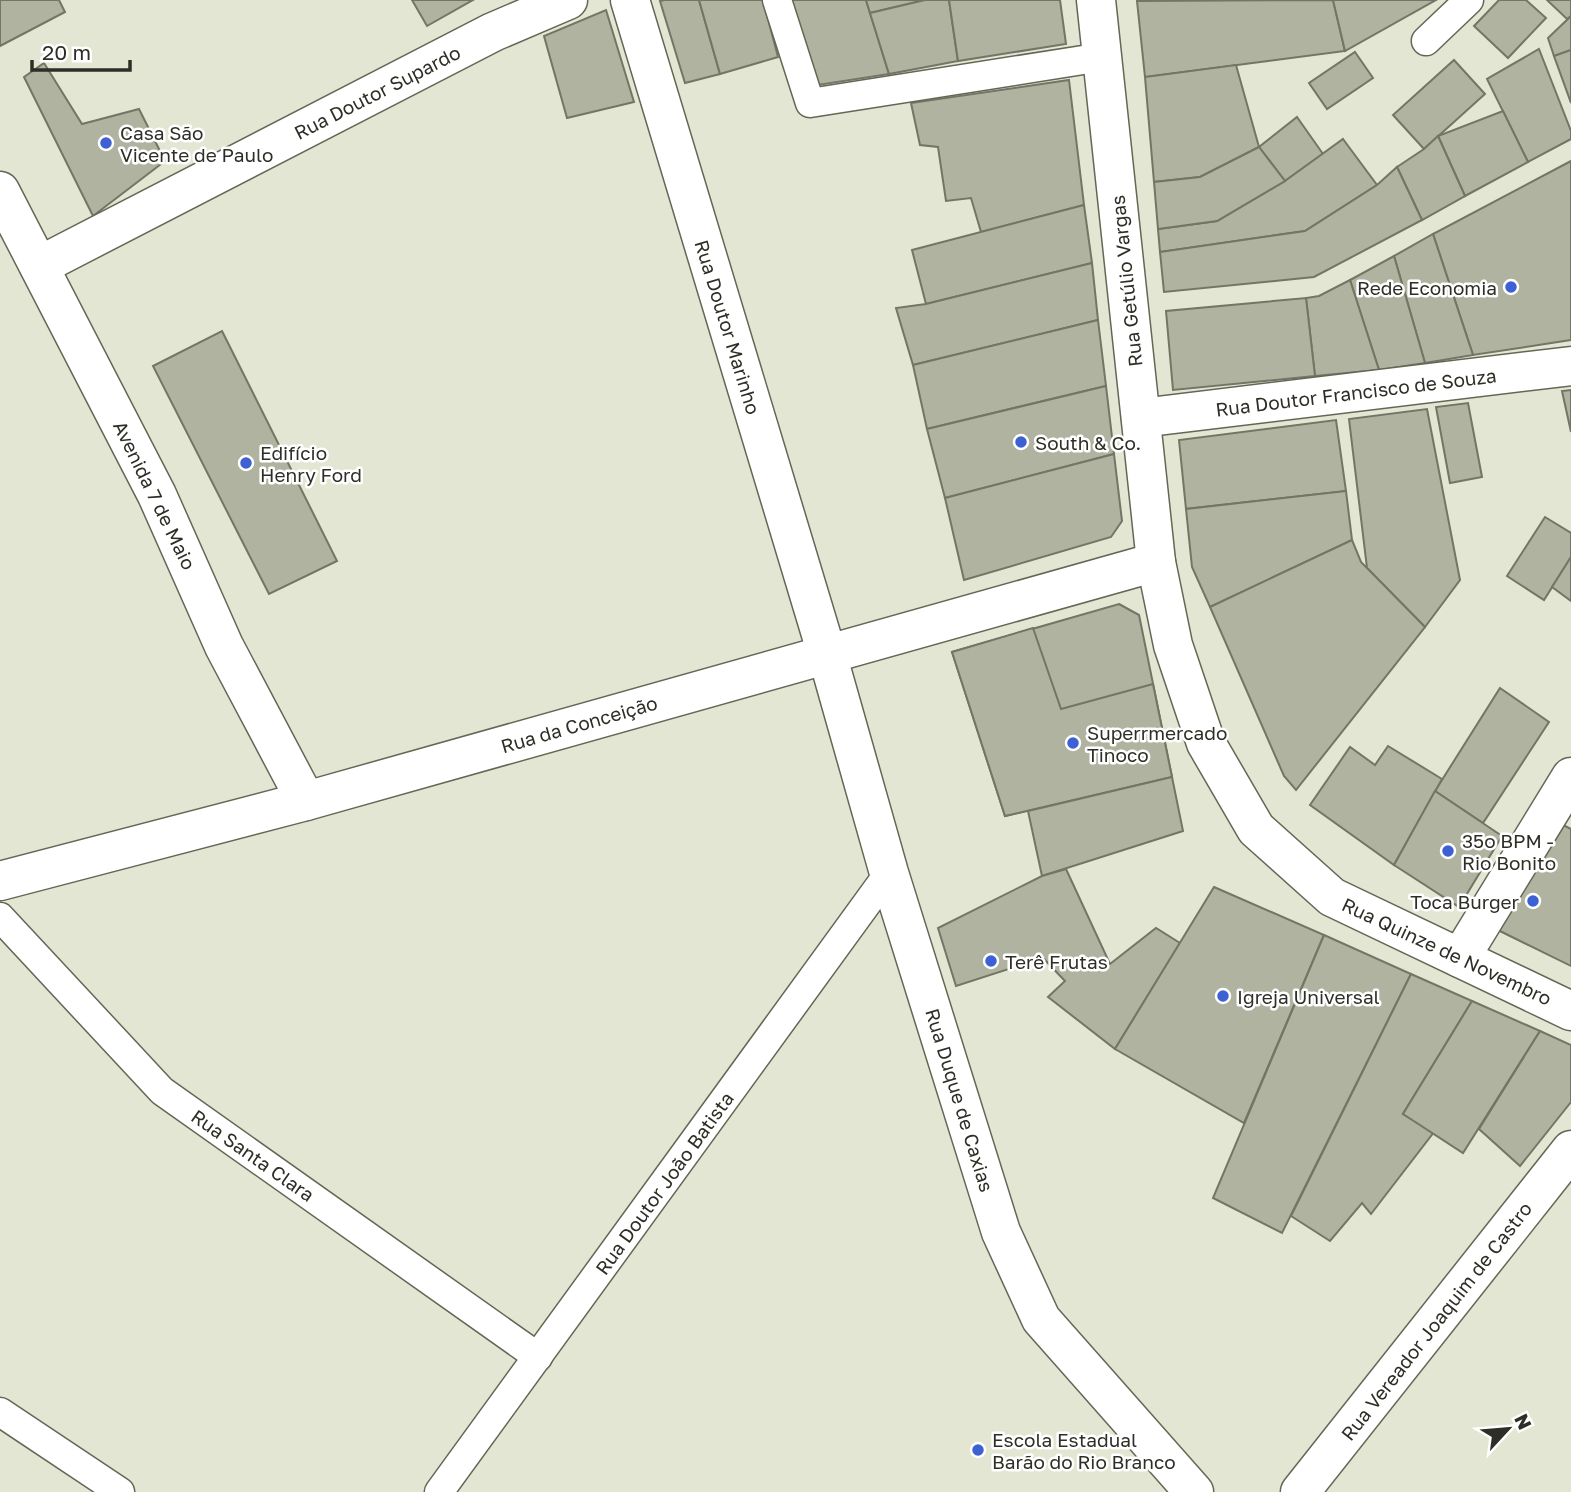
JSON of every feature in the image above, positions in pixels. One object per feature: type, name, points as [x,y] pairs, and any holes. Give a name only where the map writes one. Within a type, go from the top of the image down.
[{"type":"main road","name":"Rua Doutor Supardo","points":[[39,266],[493,32],[568,0]]},
{"type":"main road","name":"Rua Doutor Marinho","points":[[629,0],[827,654]]},
{"type":"main road","name":"Rua Getúlio Vargas","points":[[1096,0],[1156,562]]},
{"type":"main road","name":"Avenida 7 de Maio","points":[[0,191],[157,495],[225,646],[306,801]]},
{"type":"main road","name":"Rua Doutor Francisco de Souza","points":[[1141,418],[1571,366]]},
{"type":"main road","name":"Rua da Conceição","points":[[0,881],[306,801],[1156,562]]},
{"type":"main road","name":"Rua Quinze de Novembro","points":[[1156,562],[1173,645],[1206,743],[1256,829],[1332,897],[1571,1011]]},
{"type":"main road","name":"Rua Duque de Caxias","points":[[827,654],[888,873],[1002,1232],[1041,1319],[1194,1492]]},
{"type":"main road","points":[[1460,958],[1571,777]]},
{"type":"main road","name":"Rua Vereador Joaquim de Castro","points":[[1300,1492],[1571,1150]]},
{"type":"street","points":[[777,0],[810,103],[1102,57]]},
{"type":"street","points":[[1426,41],[1469,0]]},
{"type":"street","name":"Rua Doutor João Batista","points":[[439,1492],[888,873]]},
{"type":"street","name":"Rua Santa Clara","points":[[0,917],[162,1091],[538,1357]]},
{"type":"street","points":[[0,1412],[113,1490]]},
{"type":"building","points":[[0,0],[59,0],[65,12],[0,46]]},
{"type":"building","points":[[412,0],[473,0],[427,26]]},
{"type":"building","points":[[699,0],[720,74],[685,83],[660,1]]},
{"type":"building","points":[[699,0],[763,0],[778,57],[720,74]]},
{"type":"building","points":[[791,0],[866,0],[889,74],[818,85]]},
{"type":"building","points":[[866,0],[925,0],[870,13]]},
{"type":"building","points":[[925,0],[949,0],[958,61],[889,74],[870,13]]},
{"type":"building","points":[[949,0],[1060,0],[1066,44],[958,61]]},
{"type":"building","points":[[1137,0],[1286,0],[1137,1]]},
{"type":"building","points":[[1333,0],[1345,51],[1145,77],[1137,1]]},
{"type":"building","points":[[1333,0],[1436,0],[1345,51]]},
{"type":"building","points":[[1499,0],[1526,0],[1546,18],[1508,58],[1474,26]]},
{"type":"building","points":[[1547,0],[1571,0],[1571,16],[1567,19]]},
{"type":"building","points":[[606,10],[634,102],[567,118],[544,36]]},
{"type":"building","points":[[1571,16],[1571,50],[1554,56],[1548,38]]},
{"type":"building","points":[[1539,49],[1571,131],[1571,139],[1528,162],[1487,79]]},
{"type":"building","points":[[1571,50],[1571,103],[1554,56]]},
{"type":"building","points":[[1355,52],[1373,78],[1327,109],[1309,83]]},
{"type":"building","points":[[1454,60],[1485,94],[1424,149],[1393,115]]},
{"type":"building","name":"Casa São Vicente de Paulo","points":[[44,63],[82,124],[139,109],[165,161],[93,216],[24,77]]},
{"type":"building","points":[[1236,65],[1259,147],[1200,177],[1154,182],[1145,77]]},
{"type":"building","points":[[1069,80],[1084,205],[981,232],[971,198],[946,201],[938,147],[920,145],[911,103]]},
{"type":"building","points":[[1503,111],[1528,162],[1465,196],[1438,136]]},
{"type":"building","points":[[1297,117],[1323,154],[1285,181],[1259,147]]},
{"type":"building","points":[[1438,136],[1465,196],[1422,220],[1397,167]]},
{"type":"building","points":[[1343,139],[1377,185],[1305,231],[1160,252],[1158,229],[1217,221],[1285,181]]},
{"type":"building","points":[[1259,147],[1285,181],[1217,221],[1158,229],[1154,182],[1200,177]]},
{"type":"building","name":"Rede Economia","points":[[1571,161],[1571,340],[1473,355],[1433,234]]},
{"type":"building","points":[[1397,167],[1422,220],[1314,277],[1164,292],[1160,252],[1305,231],[1377,185]]},
{"type":"building","points":[[1084,205],[1092,263],[926,304],[912,250]]},
{"type":"building","points":[[1433,234],[1473,355],[1425,363],[1394,256]]},
{"type":"building","points":[[1394,256],[1425,363],[1379,370],[1350,280]]},
{"type":"building","points":[[1092,263],[1098,320],[913,365],[896,308],[926,304]]},
{"type":"building","points":[[1350,280],[1379,370],[1315,376],[1306,298],[1319,296]]},
{"type":"building","points":[[1306,298],[1315,376],[1173,390],[1166,311]]},
{"type":"building","points":[[1098,320],[1106,386],[927,429],[913,365]]},
{"type":"building","name":"Edifício Henry Ford","points":[[222,331],[337,561],[269,594],[153,366]]},
{"type":"building","name":"South & Co.","points":[[1106,386],[1114,454],[945,498],[927,429]]},
{"type":"building","points":[[1571,390],[1571,432],[1562,391]]},
{"type":"building","points":[[1468,403],[1482,477],[1450,483],[1436,407]]},
{"type":"building","points":[[1427,409],[1460,580],[1425,627],[1367,568],[1349,419]]},
{"type":"building","points":[[1336,420],[1346,491],[1186,509],[1179,440]]},
{"type":"building","points":[[1114,454],[1122,521],[1111,537],[964,580],[945,498]]},
{"type":"building","points":[[1346,491],[1352,540],[1210,607],[1192,567],[1186,509]]},
{"type":"building","points":[[1545,517],[1571,533],[1571,557],[1544,600],[1507,576]]},
{"type":"building","points":[[1352,540],[1361,562],[1425,627],[1296,790],[1284,776],[1210,607]]},
{"type":"building","points":[[1571,557],[1571,601],[1552,587]]},
{"type":"building","name":"Superrmercado Tinoco","points":[[1119,604],[1139,615],[1172,777],[1005,816],[952,652]]},
{"type":"building","name":"Superrmercado Tinoco","points":[[1033,628],[1061,709],[1153,684],[1172,777],[1005,816],[952,652]]},
{"type":"building","points":[[1500,688],[1549,722],[1483,823],[1435,791]]},
{"type":"building","points":[[1388,746],[1442,779],[1394,865],[1310,805],[1350,747],[1375,765]]},
{"type":"building","points":[[1172,777],[1183,831],[1042,876],[1028,811]]},
{"type":"building","name":"35o BPM - Rio Bonito","points":[[1435,791],[1502,836],[1459,907],[1394,865]]},
{"type":"building","name":"Toca Burger","points":[[1557,822],[1571,829],[1571,872],[1529,945],[1496,929]]},
{"type":"building","name":"Toca Burger","points":[[1557,822],[1571,829],[1571,966],[1496,929]]},
{"type":"building","name":"Terê Frutas","points":[[1066,869],[1110,964],[1156,928],[1180,943],[1115,1049],[1048,997],[1065,981],[1043,958],[956,986],[938,928],[1042,876]]},
{"type":"building","name":"Igreja Universal","points":[[1214,887],[1324,935],[1244,1123],[1115,1049]]},
{"type":"building","points":[[1324,935],[1411,974],[1282,1233],[1213,1198]]},
{"type":"building","points":[[1411,974],[1472,1001],[1403,1114],[1434,1132],[1371,1214],[1362,1203],[1330,1241],[1291,1216]]},
{"type":"building","points":[[1472,1001],[1540,1031],[1463,1153],[1403,1114]]},
{"type":"building","points":[[1540,1031],[1571,1045],[1571,1102],[1520,1166],[1479,1129]]},
{"type":"place","name":"Casa São Vicente de Paulo","points":[[106,143]]},
{"type":"place","name":"Rede Economia","points":[[1511,287]]},
{"type":"place","name":"South & Co.","points":[[1021,442]]},
{"type":"place","name":"Edifício Henry Ford","points":[[246,463]]},
{"type":"place","name":"Superrmercado Tinoco","points":[[1073,743]]},
{"type":"place","name":"35o BPM - Rio Bonito","points":[[1448,851]]},
{"type":"place","name":"Toca Burger","points":[[1533,901]]},
{"type":"place","name":"Terê Frutas","points":[[991,961]]},
{"type":"place","name":"Igreja Universal","points":[[1223,996]]},
{"type":"place","name":"Escola Estadual Barão do Rio Branco","points":[[978,1450]]}]
